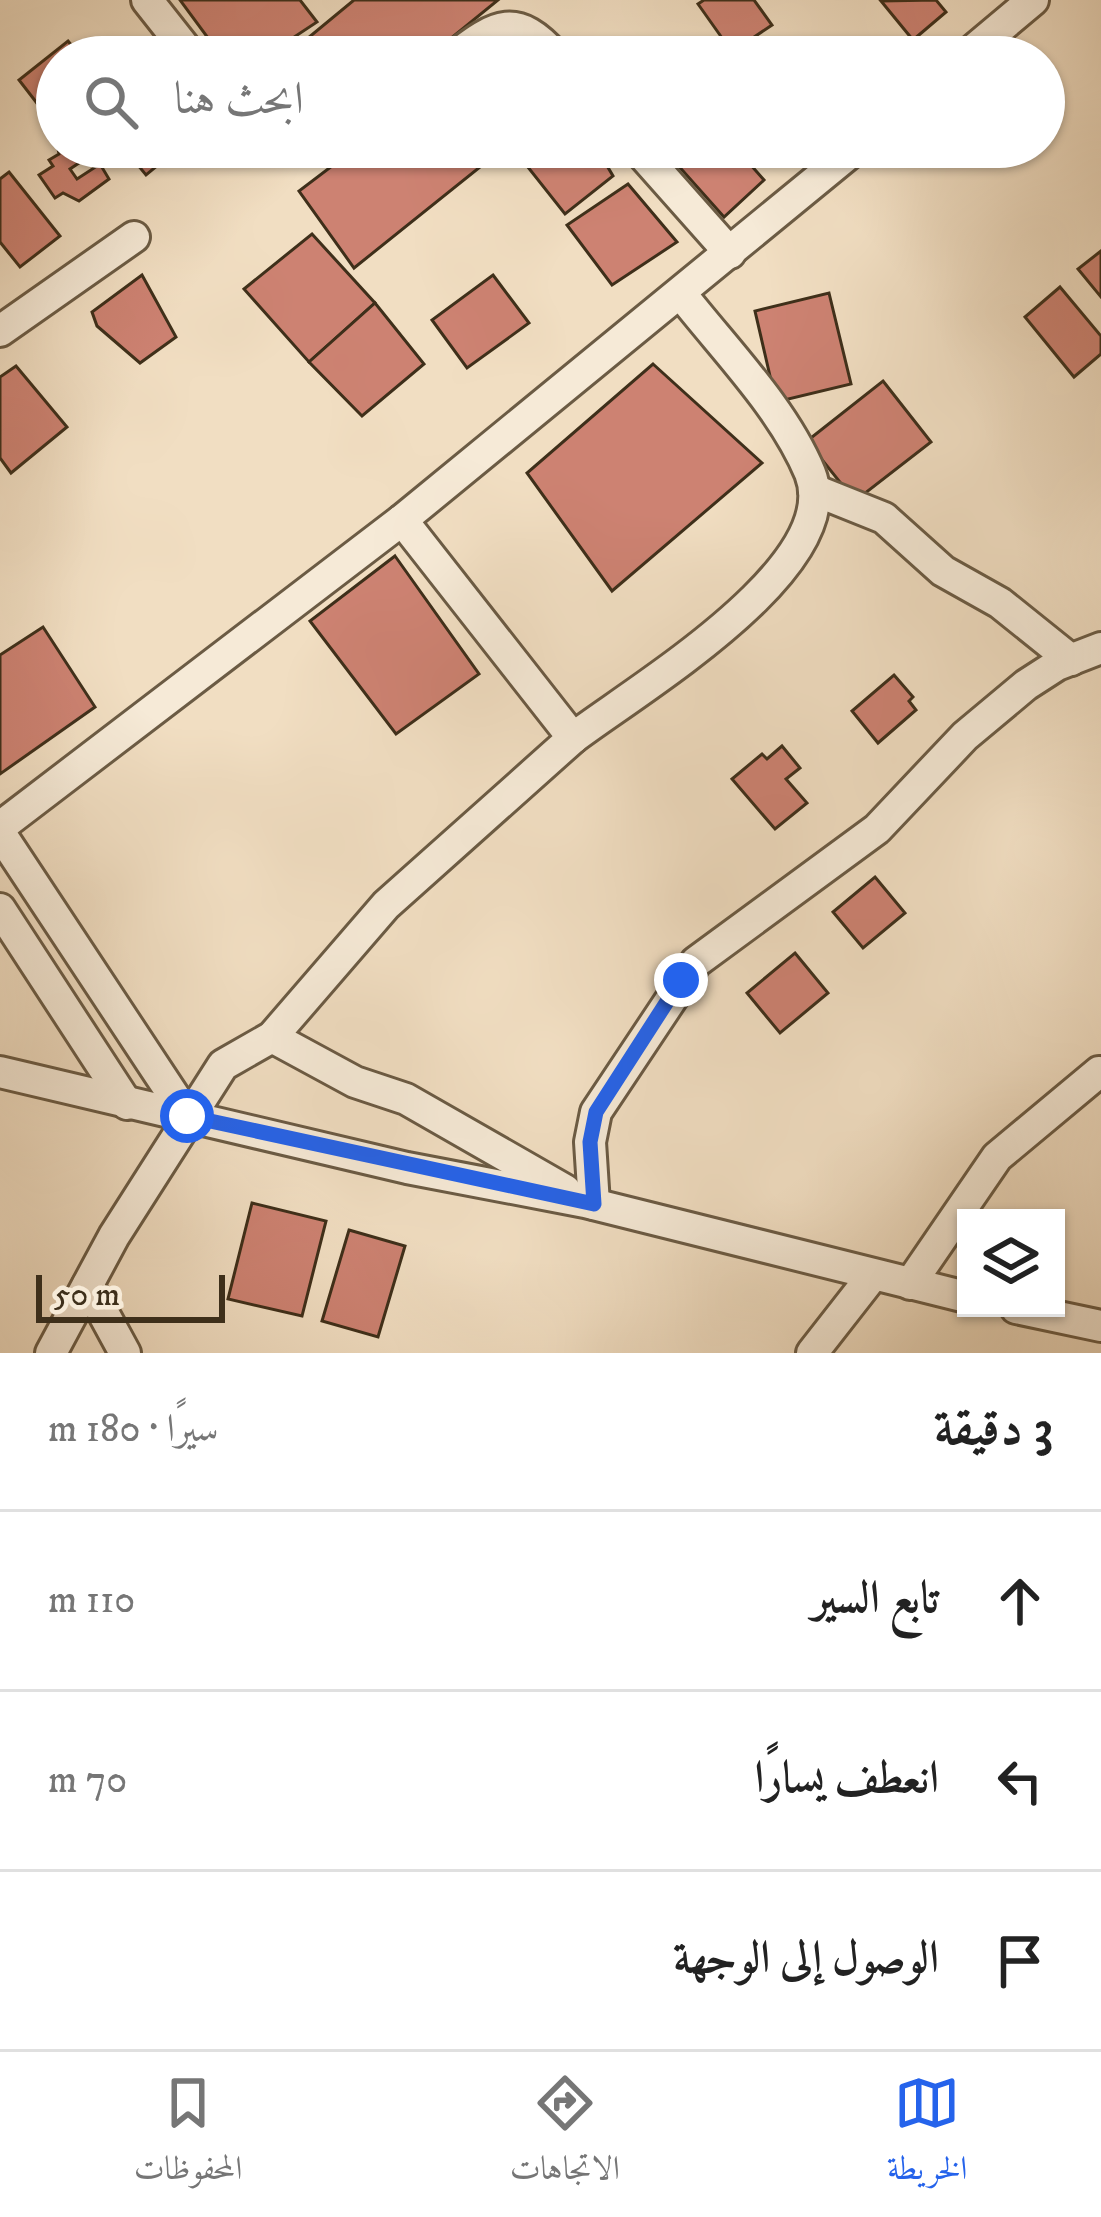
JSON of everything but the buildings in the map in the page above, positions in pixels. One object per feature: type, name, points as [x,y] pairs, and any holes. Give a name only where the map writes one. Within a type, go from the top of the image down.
[{"type":"street","points":[[147,0],[175,36]]},
{"type":"street","points":[[989,36],[1033,0]]},
{"type":"street","points":[[481,36],[509,26],[533,36]]},
{"type":"street","points":[[655,168],[730,253]]},
{"type":"street","points":[[187,1116],[0,830],[402,520],[682,295],[831,168]]},
{"type":"street","points":[[0,331],[134,238]]},
{"type":"street","points":[[51,1353],[187,1116],[223,1066],[272,1037],[386,905],[573,738],[748,605],[782,572],[813,516],[814,490],[780,423],[682,295]]},
{"type":"street","points":[[814,490],[884,518],[943,571],[1000,603],[1071,659]]},
{"type":"street","points":[[402,520],[573,738]]},
{"type":"street","points":[[590,1203],[590,1142],[596,1112],[696,962],[877,830],[994,710],[1041,674],[1101,648]]},
{"type":"street","points":[[0,909],[127,1103]]},
{"type":"street","points":[[272,1037],[355,1082],[406,1099],[590,1203]]},
{"type":"street","points":[[0,1072],[407,1168],[590,1203],[957,1295]]},
{"type":"street","points":[[910,1284],[980,1177],[1017,1138],[1099,1072]]},
{"type":"street","points":[[980,1177],[980,1209]]},
{"type":"street","points":[[812,1353],[873,1276]]},
{"type":"street","points":[[88,1285],[125,1353]]},
{"type":"street","points":[[1059,1317],[1101,1326]]},
{"type":"route","points":[[187,1116],[407,1168],[594,1204],[590,1132],[596,1112],[681,980]]}]
